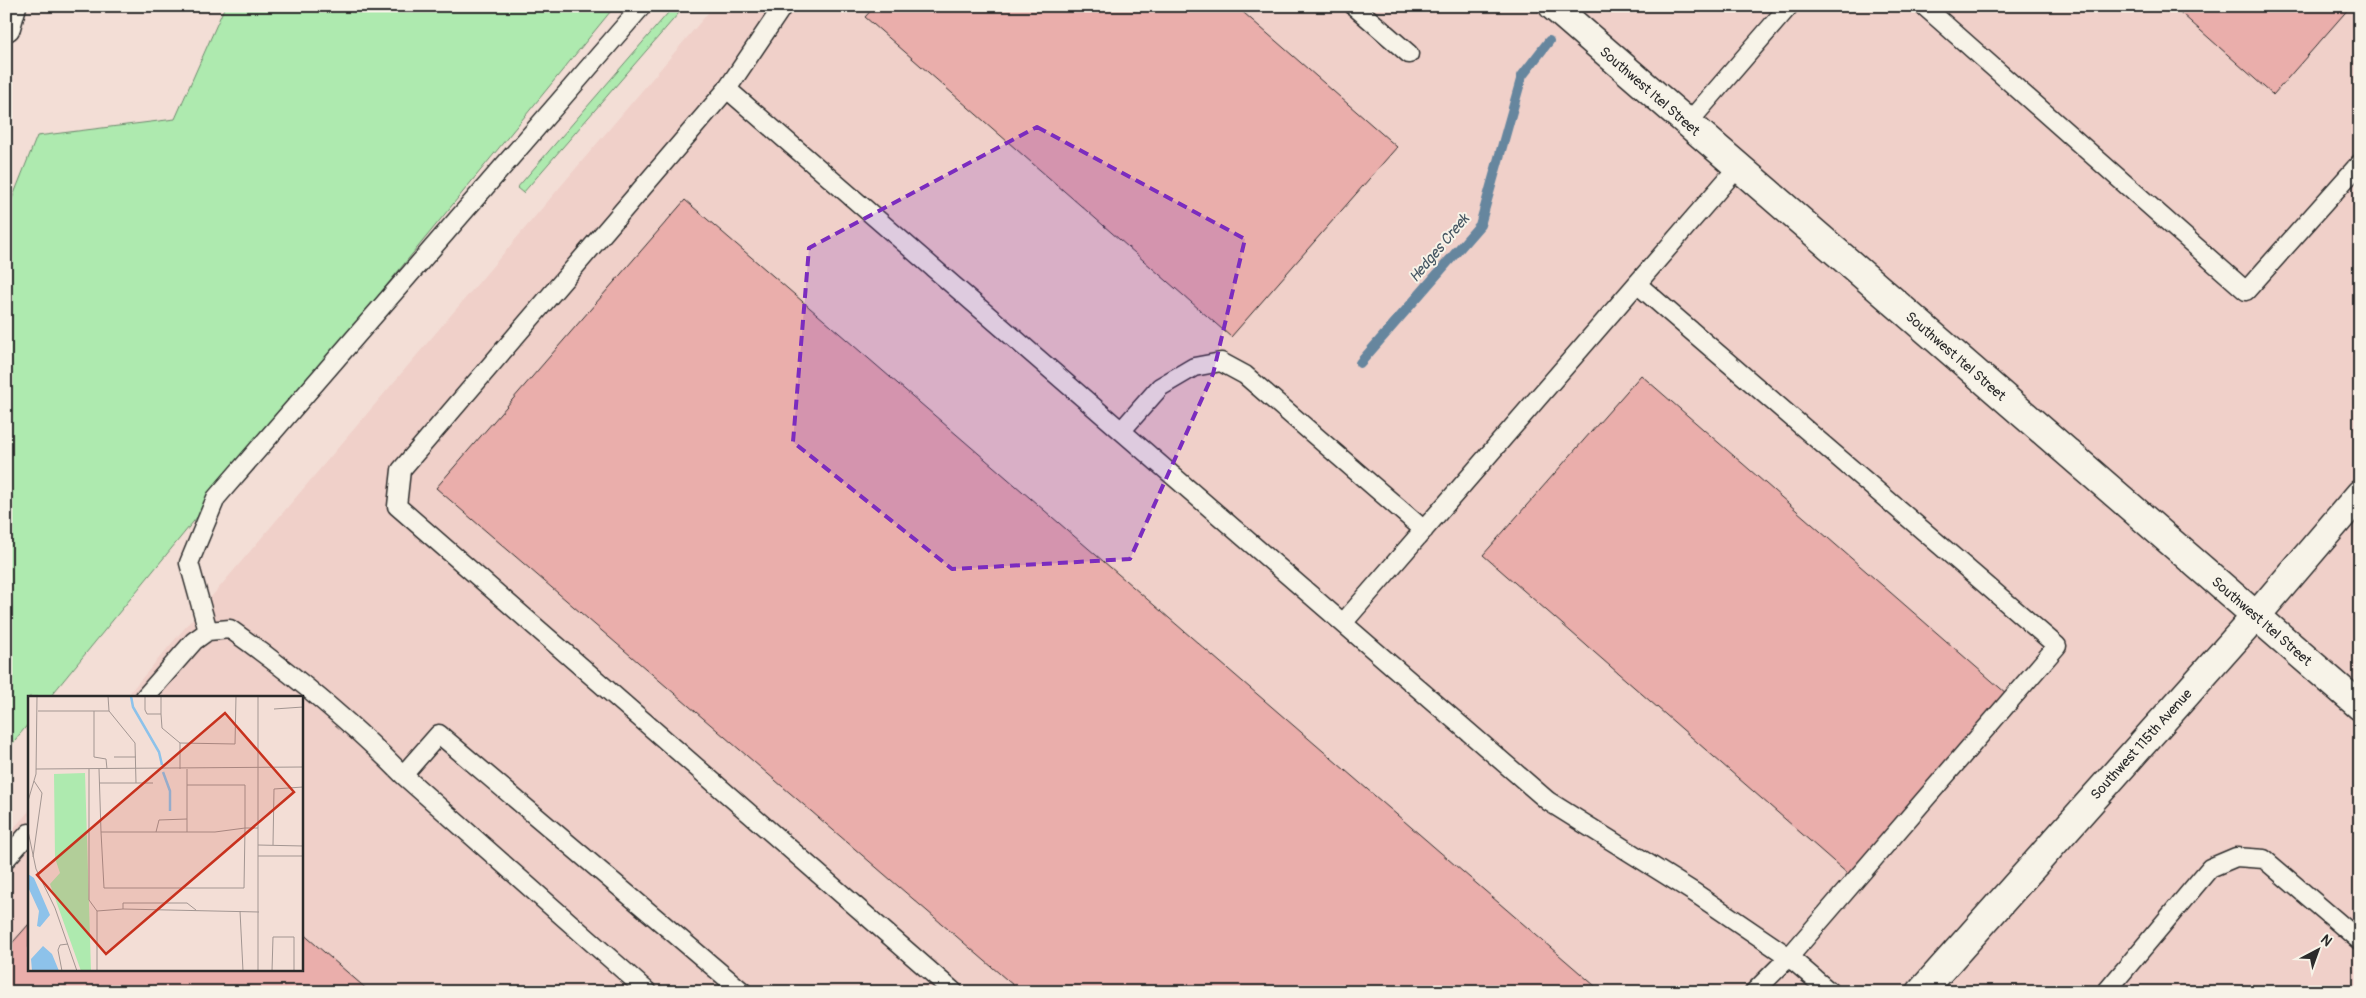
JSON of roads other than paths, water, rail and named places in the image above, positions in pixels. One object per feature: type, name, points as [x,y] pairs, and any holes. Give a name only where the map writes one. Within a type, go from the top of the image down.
[{"type":"street","points":[[6,28],[12,6]]},
{"type":"street","name":"Southwest Itel Street","points":[[1553,6],[2360,706]]},
{"type":"street","name":"Southwest 115th Avenue","points":[[1921,992],[2256,616],[2360,494]]},
{"type":"lane","points":[[208,631],[189,563],[216,498],[642,6]]},
{"type":"lane","points":[[783,6],[727,89],[401,470],[397,506],[954,992]]},
{"type":"lane","points":[[1354,6],[1409,54]]},
{"type":"lane","points":[[1688,123],[1789,6]]},
{"type":"lane","points":[[1924,6],[2246,290],[2360,163]]},
{"type":"lane","points":[[727,89],[1548,801],[1696,893],[1789,956],[1830,992]]},
{"type":"lane","points":[[1343,623],[1738,167]]},
{"type":"lane","points":[[1637,284],[2057,646],[1789,956],[1754,992]]},
{"type":"lane","points":[[1122,430],[1160,387],[1194,367],[1221,362],[1245,375],[1424,530]]},
{"type":"lane","points":[[147,696],[194,641],[208,631],[230,629],[275,660],[365,736],[403,775],[648,992]]},
{"type":"lane","points":[[403,775],[439,734],[742,992]]},
{"type":"lane","points":[[6,859],[28,834]]},
{"type":"lane","points":[[2106,992],[2210,868],[2236,857],[2264,859],[2360,941]]},
{"type":"waterway","name":"Hedges Creek","points":[[1360,363],[1480,225],[1522,76],[1549,41]]}]
